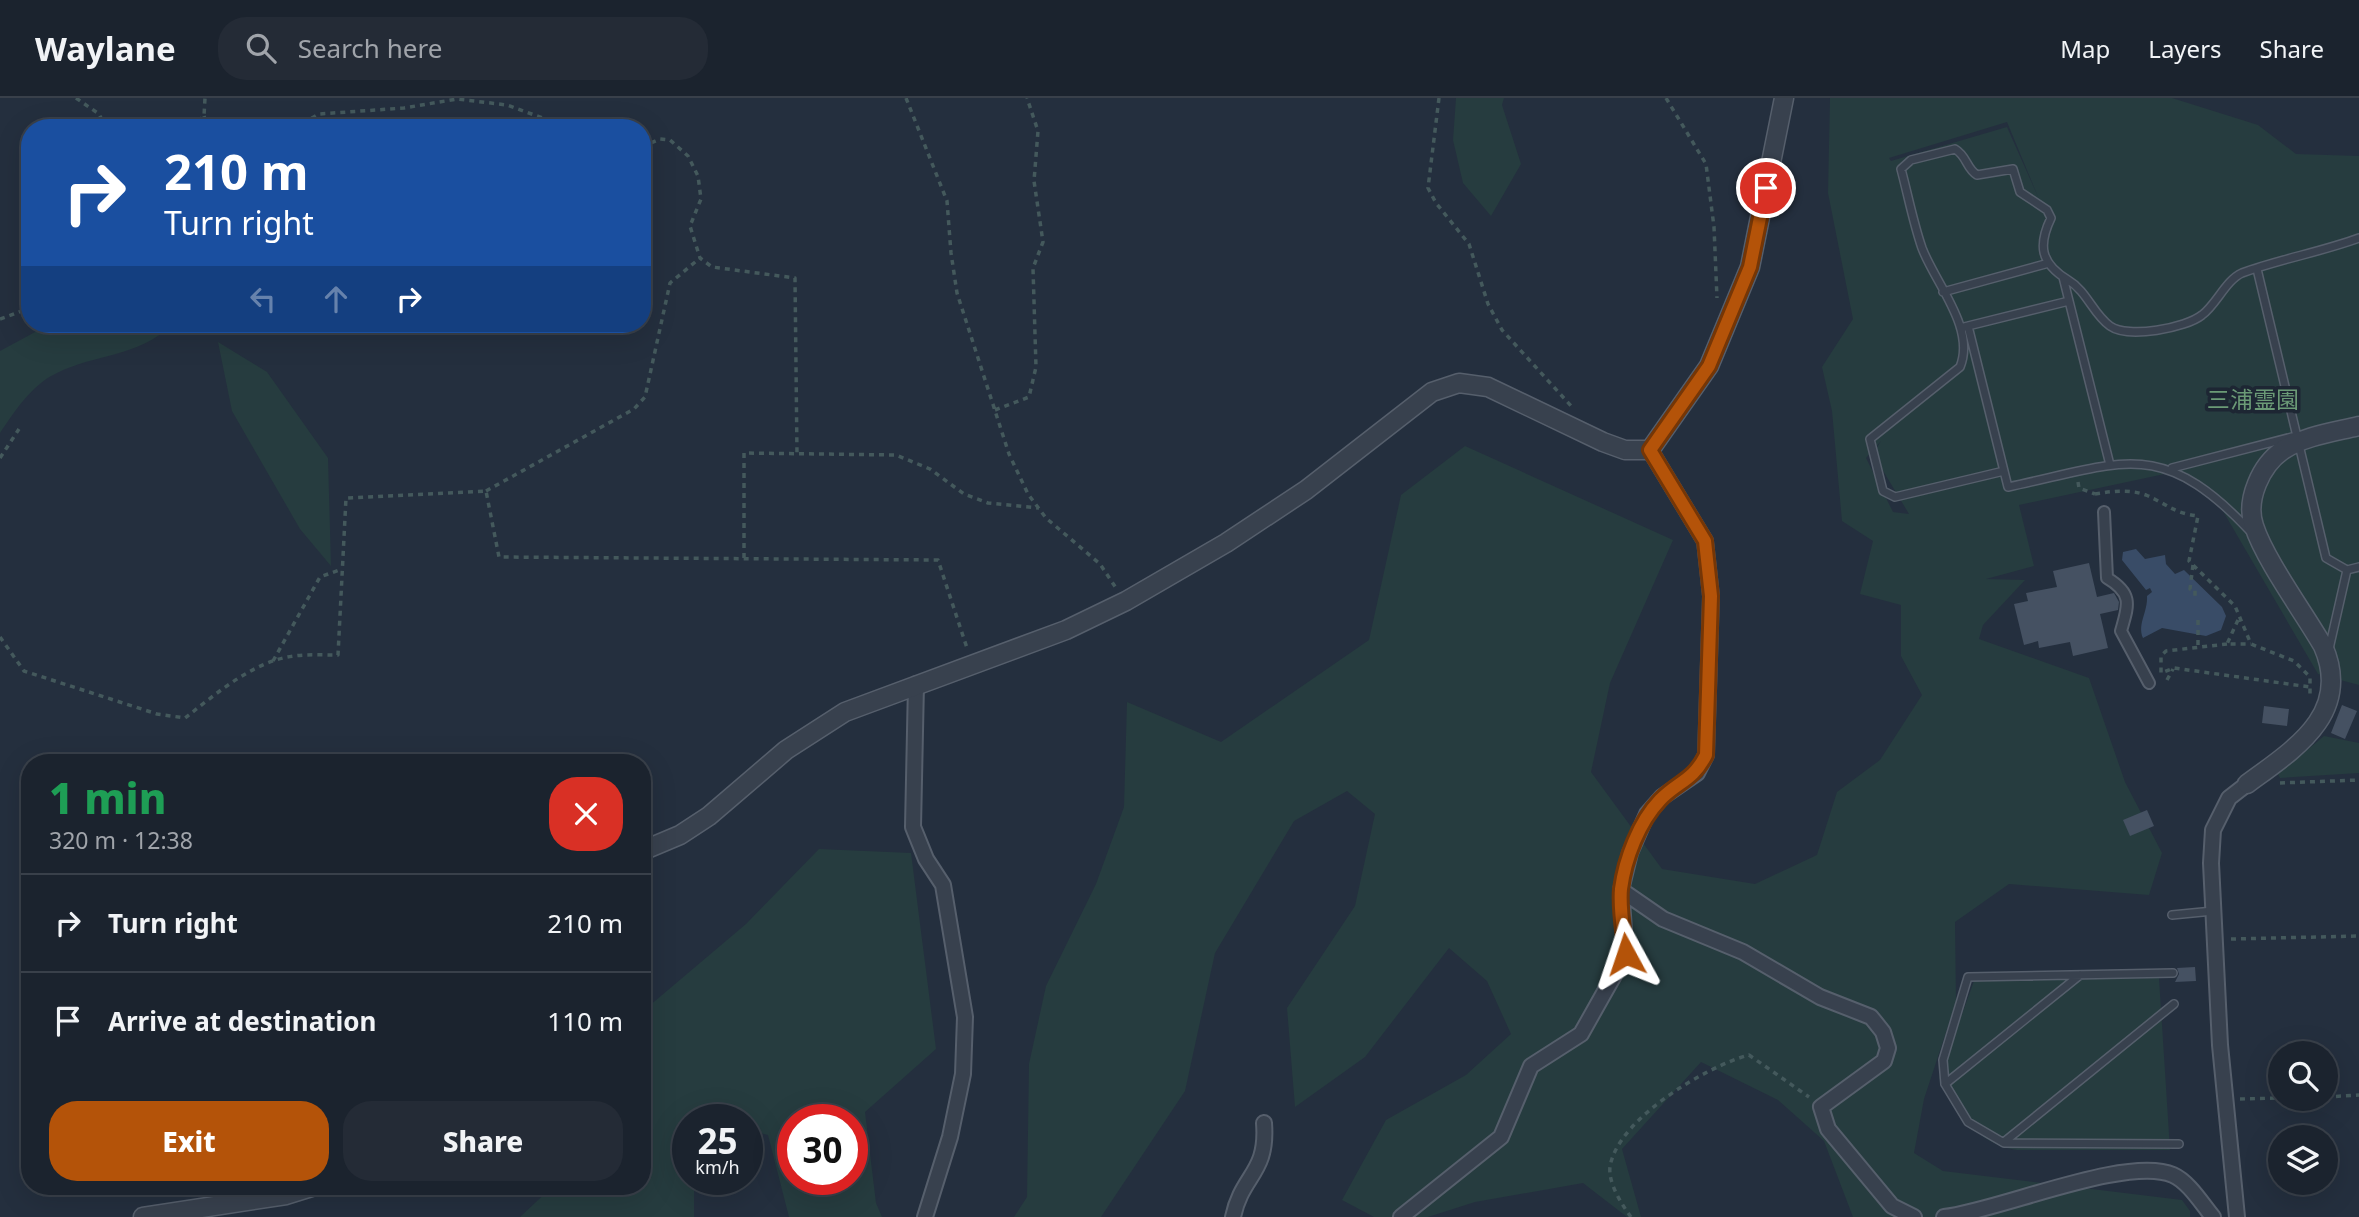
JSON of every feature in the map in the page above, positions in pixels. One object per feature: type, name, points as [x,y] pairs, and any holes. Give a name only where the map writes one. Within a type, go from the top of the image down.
[{"type":"street","points":[[1650,450],[1709,366],[1750,267],[1784,98]]},
{"type":"street","points":[[651,846],[680,835],[709,816],[820,725],[916,684],[1066,630],[1125,601],[1226,543],[1306,490],[1432,392],[1459,383],[1488,387],[1558,422],[1625,450],[1650,450]]},
{"type":"street","points":[[2237,1217],[2225,1100],[2214,939],[2211,863],[2213,830],[2229,798],[2299,746],[2319,722],[2330,697],[2331,678],[2328,656],[2252,523],[2255,487],[2265,466],[2298,439],[2359,426]]},
{"type":"street","points":[[1401,1217],[1501,1137],[1531,1066],[1581,1034],[1626,954],[1621,890],[1630,853],[1647,814],[1662,797],[1697,773],[1706,755],[1711,596],[1705,541],[1650,450]]},
{"type":"street","points":[[2104,512],[2107,578],[2121,586],[2129,604],[2121,631],[2149,683]]},
{"type":"street","points":[[916,684],[912,827],[926,859],[943,885],[965,1017],[961,1087],[950,1137],[925,1217]]},
{"type":"street","points":[[1621,890],[1663,919],[1743,952],[1820,997],[1871,1017],[1883,1032],[1888,1048],[1884,1061],[1821,1107],[1828,1129],[1892,1206],[1914,1217]]},
{"type":"street","points":[[1233,1217],[1243,1188],[1262,1161],[1266,1147],[1264,1123]]},
{"type":"street","points":[[1944,1217],[2085,1180],[2150,1171],[2172,1174],[2182,1181],[2213,1217]]},
{"type":"street","points":[[143,1217],[286,1195]]},
{"type":"lane","points":[[2261,542],[2208,489],[2171,468],[2146,464],[2110,465],[2008,487],[1964,327],[1943,292],[1922,248],[1900,169],[1911,160],[1955,149],[1964,154],[1970,170],[1977,175],[2013,169],[2020,192],[2047,210],[2051,218],[2042,237],[2049,263],[2063,277],[2080,287],[2111,327],[2135,333],[2188,324],[2210,308],[2238,275],[2359,238]]},
{"type":"lane","points":[[1943,292],[2049,263]]},
{"type":"lane","points":[[2257,269],[2326,558],[2347,570],[2359,567]]},
{"type":"lane","points":[[2063,277],[2110,465]]},
{"type":"lane","points":[[1964,327],[2069,301]]},
{"type":"lane","points":[[1964,327],[1966,353],[1960,367],[1870,439],[1883,491],[1895,496],[2004,471]]},
{"type":"lane","points":[[2171,468],[2298,439]]},
{"type":"lane","points":[[2328,656],[2347,570]]},
{"type":"lane","points":[[2172,915],[2213,911]]},
{"type":"lane","points":[[2174,973],[1968,977],[1943,1060],[1945,1084],[1968,1122],[2004,1143],[2179,1144]]},
{"type":"lane","points":[[1945,1084],[2081,975]]},
{"type":"lane","points":[[2004,1143],[2175,1004]]},
{"type":"path","points":[[76,98],[99,114],[102,119]]},
{"type":"path","points":[[205,98],[205,119]]},
{"type":"path","points":[[906,98],[947,201],[957,293],[1009,454],[1046,518],[1100,564],[1125,601]]},
{"type":"path","points":[[995,410],[1029,397],[1036,367],[1033,268],[1043,242],[1034,181],[1038,131],[1027,98]]},
{"type":"path","points":[[1439,98],[1428,188],[1436,203],[1469,244],[1488,304],[1502,330],[1576,412]]},
{"type":"path","points":[[1666,98],[1706,164],[1714,227],[1717,300],[1727,318]]},
{"type":"path","points":[[310,119],[319,114],[404,108],[457,99],[507,104],[546,119]]},
{"type":"path","points":[[201,119],[204,116]]},
{"type":"path","points":[[651,143],[660,139],[670,140],[688,156],[698,176],[701,199],[690,226],[699,258],[712,267],[795,278],[797,454]]},
{"type":"path","points":[[0,637],[24,671],[157,714],[185,719],[230,683],[272,663],[292,656],[338,655],[346,498],[486,491],[634,409],[645,397],[670,283],[699,258]]},
{"type":"path","points":[[0,319],[21,311]]},
{"type":"path","points":[[0,458],[19,429]]},
{"type":"path","points":[[744,558],[744,453],[895,455],[930,469],[964,494],[988,503],[1039,508]]},
{"type":"path","points":[[2076,473],[2079,488],[2095,494],[2121,490],[2146,495],[2178,514],[2198,516],[2189,561],[2235,606],[2238,620],[2251,644]]},
{"type":"path","points":[[486,491],[499,557],[938,560],[972,664]]},
{"type":"path","points":[[2095,494],[2104,512]]},
{"type":"path","points":[[2193,565],[2190,589],[2195,590],[2194,599]]},
{"type":"path","points":[[272,663],[320,577],[342,569]]},
{"type":"path","points":[[2198,620],[2198,647]]},
{"type":"path","points":[[2227,645],[2238,620]]},
{"type":"path","points":[[2310,687],[2174,668],[2161,673],[2161,656],[2166,650],[2251,644],[2294,661],[2310,677],[2310,687],[2310,703]]},
{"type":"path","points":[[2167,680],[2174,668]]},
{"type":"path","points":[[2246,784],[2359,780]]},
{"type":"path","points":[[2214,939],[2359,936]]},
{"type":"path","points":[[1631,1217],[1612,1182],[1610,1169],[1614,1155],[1636,1123],[1688,1083],[1727,1061],[1749,1055],[1767,1065],[1821,1107]]},
{"type":"path","points":[[2338,1097],[2359,1096]]},
{"type":"path","points":[[2225,1100],[2268,1098]]},
{"type":"green space","points":[[1456,98],[1504,98],[1502,105],[1521,164],[1491,216],[1463,183],[1453,140]]},
{"type":"green space","name":"三浦霊園","points":[[1830,98],[2172,98],[2258,125],[2296,154],[2359,156],[2359,685],[2318,674],[2220,506],[2174,472],[2019,505],[2034,566],[1986,579],[2025,580],[1983,625],[1979,639],[2089,678],[2125,782],[2162,853],[2149,895],[2009,884],[1955,922],[1956,1002],[1924,1099],[1914,1153],[1943,1171],[2182,1200],[2190,1211],[2190,1217],[1853,1217],[1824,1141],[1778,1100],[1701,1062],[1622,1149],[1641,1217],[1627,1217],[1583,1183],[1475,1202],[1428,1217],[1374,1217],[1342,1200],[1386,1120],[1466,1075],[1511,1034],[1487,981],[1449,948],[1365,1057],[1295,1107],[1287,1008],[1355,906],[1375,814],[1347,791],[1294,821],[1215,953],[1185,1091],[1101,1217],[1014,1217],[1027,1197],[1029,1064],[1046,986],[1096,884],[1124,807],[1127,702],[1221,742],[1369,640],[1401,495],[1465,446],[1673,540],[1610,683],[1591,772],[1662,869],[1755,884],[1817,855],[1837,792],[1880,760],[1922,695],[1901,656],[1901,605],[1860,594],[1873,541],[1842,521],[1832,411],[1822,367],[1853,319],[1828,193]],"holes":[[[2007,122],[2039,199],[2007,127],[1891,161],[1889,158]],[[1881,441],[1873,454],[1909,514],[1893,512],[1866,458]]]},
{"type":"green space","points":[[33,333],[162,333],[131,349],[55,374],[24,400],[0,433],[0,351]]},
{"type":"green space","points":[[218,342],[267,372],[328,458],[331,566],[300,529],[232,411]]},
{"type":"green space","points":[[2324,736],[2359,743],[2359,773],[2280,778],[2278,774]]},
{"type":"green space","points":[[819,849],[911,853],[936,1049],[868,1109],[868,1104],[777,1104],[777,1170],[768,1135],[763,1134],[763,1104],[672,1104],[672,1195],[694,1195],[694,1217],[520,1217],[543,1195],[651,1195],[651,1004],[746,924]]},
{"type":"green space","points":[[2159,978],[2170,1150],[2017,1150],[2002,1146],[1989,1141],[1969,1124],[1939,1078],[1974,981]]},
{"type":"green space","points":[[868,1137],[876,1203],[882,1217],[789,1217],[783,1195],[868,1195]]},
{"type":"water","points":[[2136,549],[2145,559],[2165,555],[2166,564],[2175,574],[2184,570],[2222,607],[2226,616],[2221,630],[2206,636],[2162,628],[2143,638],[2141,628],[2147,596],[2152,592],[2150,588],[2146,590],[2122,560],[2123,552]]},
{"type":"building","points":[[2089,563],[2097,597],[2114,593],[2119,602],[2118,610],[2100,614],[2108,648],[2073,656],[2070,642],[2039,648],[2038,641],[2024,645],[2014,604],[2028,601],[2026,593],[2057,587],[2053,571]]},
{"type":"building","points":[[2342,705],[2357,711],[2345,739],[2331,733]]},
{"type":"building","points":[[2264,706],[2289,709],[2287,726],[2262,723]]},
{"type":"building","points":[[2147,810],[2154,826],[2130,836],[2123,820]]},
{"type":"building","points":[[2195,967],[2196,981],[2175,982],[2179,974],[2177,968]]},
{"type":"route","points":[[1626,954],[1621,890],[1630,853],[1647,814],[1662,797],[1697,773],[1706,755],[1711,596],[1705,541],[1650,450],[1709,366],[1750,267],[1766,188]]}]
